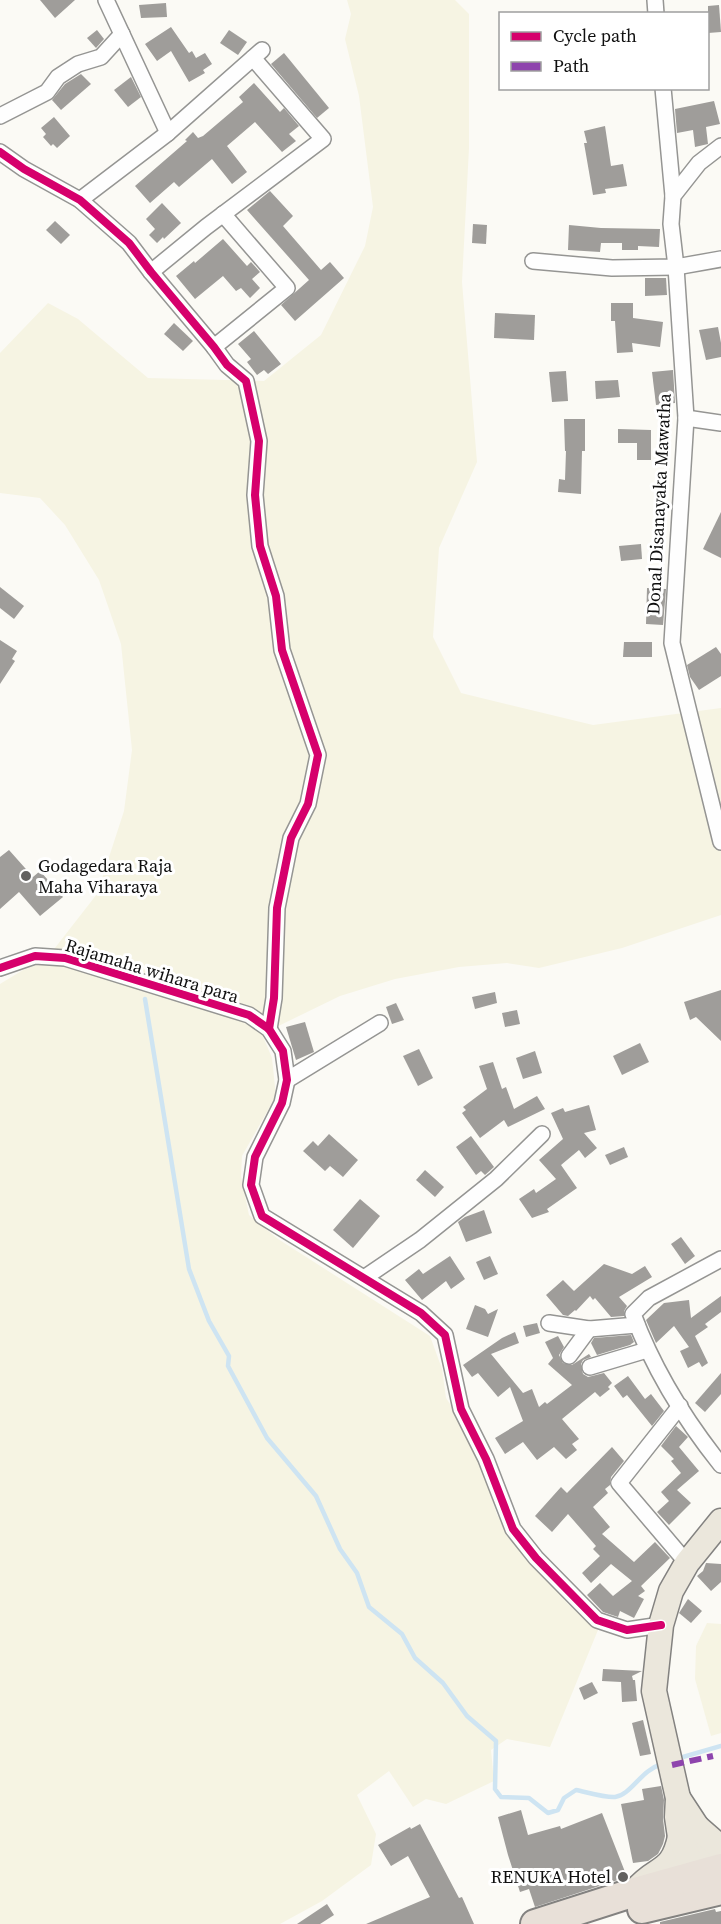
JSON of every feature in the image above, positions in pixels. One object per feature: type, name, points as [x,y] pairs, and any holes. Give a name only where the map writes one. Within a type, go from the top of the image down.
[{"type":"highway","points":[[535,1924],[635,1892],[709,1882]]},
{"type":"highway","points":[[594,1924],[641,1910],[709,1882]]},
{"type":"main road","points":[[709,1882],[688,1832],[654,1691],[661,1625],[671,1592],[687,1563],[721,1521]]},
{"type":"main road","points":[[688,1832],[721,1848]]},
{"type":"main road","points":[[635,1892],[648,1878],[672,1861],[688,1832]]},
{"type":"street","points":[[106,0],[168,133]]},
{"type":"street","points":[[0,116],[47,92],[58,77],[78,64],[101,57],[122,34]]},
{"type":"street","points":[[80,200],[168,133],[258,54],[323,140],[223,214],[150,272]]},
{"type":"street","name":"Donal Disanayaka Mawatha","points":[[663,90],[673,196],[671,224],[686,418],[672,643],[721,842]]},
{"type":"street","points":[[673,196],[699,163],[721,146]]},
{"type":"street","points":[[0,152],[24,169],[80,200],[129,243],[227,365],[246,381],[259,441],[255,495],[260,546],[276,596],[282,651],[318,755],[308,804],[291,838],[277,908],[274,998],[269,1029]]},
{"type":"street","points":[[214,347],[287,288],[223,214]]},
{"type":"street","points":[[533,261],[612,268],[676,267],[721,259]]},
{"type":"street","points":[[686,418],[721,423]]},
{"type":"street","name":"Rajamaha wihara para","points":[[0,968],[35,956],[65,958],[249,1015],[269,1029],[283,1051],[287,1080],[282,1103],[255,1157],[251,1185],[262,1216],[421,1313],[445,1335],[461,1409],[486,1459],[513,1529],[536,1558],[597,1620],[627,1630],[661,1625]]},
{"type":"street","points":[[287,1080],[380,1023]]},
{"type":"street","points":[[364,1278],[420,1240],[496,1179],[542,1134]]},
{"type":"street","points":[[721,1259],[649,1298],[633,1314],[647,1350],[680,1406],[721,1465]]},
{"type":"street","points":[[549,1323],[589,1329],[637,1325]]},
{"type":"street","points":[[569,1356],[589,1329]]},
{"type":"street","points":[[590,1367],[647,1350]]},
{"type":"street","points":[[680,1406],[619,1483],[687,1563]]},
{"type":"shaded area","points":[[347,0],[455,0],[469,14],[469,148],[462,282],[477,462],[439,548],[433,637],[461,693],[593,725],[721,708],[721,915],[622,948],[539,968],[507,963],[459,967],[395,979],[340,996],[262,1034],[272,1058],[276,1096],[242,1156],[241,1176],[249,1215],[278,1239],[430,1336],[442,1369],[446,1398],[474,1440],[497,1515],[567,1603],[598,1630],[550,1747],[507,1739],[491,1750],[494,1781],[446,1804],[426,1799],[413,1807],[389,1771],[357,1795],[376,1834],[371,1865],[322,1901],[280,1924],[0,1924],[0,984],[23,970],[44,962],[97,894],[124,811],[132,750],[121,644],[99,580],[65,525],[40,498],[0,493],[0,353],[48,303],[78,319],[148,378],[264,381],[321,335],[365,246],[373,207],[359,96],[345,39],[351,14]]},
{"type":"shaded area","points":[[707,1623],[721,1624],[721,1733],[711,1736],[695,1679],[696,1646]]},
{"type":"building","points":[[40,0],[75,0],[55,18]]},
{"type":"building","points":[[166,3],[167,17],[141,18],[139,5]]},
{"type":"building","points":[[719,5],[721,32],[709,33],[708,6]]},
{"type":"building","points":[[171,27],[189,53],[192,51],[196,58],[205,53],[212,64],[203,70],[205,73],[189,82],[171,51],[157,61],[145,44]]},
{"type":"building","points":[[97,30],[104,39],[96,48],[87,38]]},
{"type":"building","points":[[229,30],[247,42],[238,55],[220,43]]},
{"type":"building","points":[[284,53],[329,108],[317,118],[271,64]]},
{"type":"building","points":[[81,74],[91,84],[61,110],[52,100],[65,84]]},
{"type":"building","points":[[131,77],[141,97],[128,107],[114,90]]},
{"type":"building","points":[[254,83],[280,112],[284,108],[299,126],[289,134],[296,141],[282,152],[255,122],[227,146],[247,172],[232,184],[212,159],[179,187],[174,182],[150,203],[135,186],[187,141],[185,140],[193,132],[198,138],[203,136],[243,102],[239,97]]},
{"type":"building","points":[[714,101],[720,124],[706,127],[708,144],[695,147],[693,130],[677,133],[675,109]]},
{"type":"building","points":[[54,117],[70,136],[57,148],[53,144],[51,146],[43,137],[46,134],[41,128]]},
{"type":"building","points":[[605,126],[611,166],[623,164],[627,186],[605,189],[606,193],[593,195],[584,131]]},
{"type":"building","points":[[270,191],[293,216],[283,226],[321,270],[330,262],[344,278],[295,321],[281,305],[309,280],[247,210]]},
{"type":"building","points":[[162,203],[181,223],[157,243],[149,235],[155,229],[146,219]]},
{"type":"building","points":[[55,221],[70,235],[61,244],[46,230]]},
{"type":"building","points":[[473,224],[487,225],[486,244],[472,243]]},
{"type":"building","points":[[569,225],[660,229],[659,247],[638,246],[638,250],[622,250],[622,243],[601,243],[600,252],[568,250]]},
{"type":"building","points":[[223,239],[247,266],[251,262],[260,272],[252,279],[260,288],[250,298],[241,288],[236,291],[223,276],[195,299],[176,276]]},
{"type":"building","points":[[645,278],[666,278],[667,295],[645,296]]},
{"type":"building","points":[[611,303],[633,303],[633,318],[663,322],[660,347],[632,343],[633,352],[617,353],[615,321],[611,321]]},
{"type":"building","points":[[495,313],[535,315],[534,340],[494,338]]},
{"type":"building","points":[[174,323],[193,341],[183,351],[164,334]]},
{"type":"building","points":[[718,327],[721,357],[706,360],[699,330]]},
{"type":"building","points":[[254,331],[281,364],[268,374],[264,370],[257,375],[247,362],[251,359],[238,344]]},
{"type":"building","points":[[673,370],[675,403],[656,405],[652,372]]},
{"type":"building","points":[[566,371],[568,401],[552,402],[549,372]]},
{"type":"building","points":[[618,380],[620,397],[596,399],[595,381]]},
{"type":"building","points":[[564,419],[585,419],[581,494],[558,492],[559,479],[565,480]]},
{"type":"building","points":[[618,429],[651,430],[651,460],[637,460],[637,443],[618,443]]},
{"type":"building","points":[[721,512],[721,558],[703,549]]},
{"type":"building","points":[[641,544],[642,559],[621,561],[619,546]]},
{"type":"building","points":[[0,587],[24,606],[14,619],[0,608]]},
{"type":"building","points":[[647,588],[666,589],[663,625],[646,624]]},
{"type":"building","points":[[0,640],[17,651],[12,659],[15,661],[0,684]]},
{"type":"building","points":[[624,642],[652,642],[652,657],[623,657]]},
{"type":"building","points":[[716,647],[721,654],[721,676],[699,690],[690,677],[687,665]]},
{"type":"building","points":[[9,850],[33,877],[40,871],[63,897],[40,916],[19,892],[0,909],[0,857]]},
{"type":"building","points":[[721,990],[721,1041],[696,1017],[690,1020],[684,1002]]},
{"type":"building","points":[[495,992],[497,1003],[475,1009],[472,997]]},
{"type":"building","points":[[396,1003],[404,1020],[392,1024],[386,1007]]},
{"type":"building","points":[[517,1010],[520,1024],[505,1027],[502,1013]]},
{"type":"building","points":[[305,1022],[314,1052],[296,1060],[286,1027]]},
{"type":"building","points":[[640,1043],[649,1062],[622,1075],[613,1056]]},
{"type":"building","points":[[419,1049],[433,1078],[418,1086],[403,1056]]},
{"type":"building","points":[[535,1051],[542,1073],[523,1079],[516,1058]]},
{"type":"building","points":[[493,1062],[502,1089],[506,1087],[514,1109],[537,1096],[545,1109],[508,1127],[504,1120],[480,1138],[462,1113],[466,1110],[463,1107],[487,1089],[479,1066]]},
{"type":"building","points":[[589,1105],[596,1130],[584,1133],[597,1148],[585,1158],[579,1150],[561,1165],[577,1188],[547,1209],[549,1212],[532,1218],[519,1199],[534,1189],[536,1193],[556,1179],[539,1160],[563,1139],[551,1113],[563,1108],[565,1112]]},
{"type":"building","points":[[329,1134],[358,1160],[343,1177],[330,1166],[325,1171],[303,1151],[313,1141],[318,1146]]},
{"type":"building","points":[[471,1136],[494,1167],[485,1175],[481,1171],[476,1175],[456,1147]]},
{"type":"building","points":[[624,1147],[628,1157],[610,1165],[605,1155]]},
{"type":"building","points":[[425,1170],[444,1187],[435,1197],[416,1180]]},
{"type":"building","points":[[360,1199],[380,1216],[353,1248],[333,1230]]},
{"type":"building","points":[[484,1210],[492,1233],[466,1242],[458,1222]]},
{"type":"building","points":[[681,1237],[695,1256],[685,1264],[671,1244]]},
{"type":"building","points":[[450,1256],[465,1279],[451,1289],[446,1281],[422,1300],[405,1280],[419,1269],[423,1274]]},
{"type":"building","points":[[490,1256],[498,1274],[484,1280],[476,1262]]},
{"type":"building","points":[[604,1264],[632,1274],[645,1266],[652,1277],[619,1297],[627,1306],[624,1316],[611,1317],[595,1298],[593,1300],[590,1296],[576,1311],[568,1316],[563,1315],[546,1295],[563,1280],[574,1291]]},
{"type":"building","points":[[721,1296],[721,1312],[705,1324],[708,1327],[695,1336],[708,1363],[702,1367],[699,1362],[688,1368],[680,1351],[689,1347],[674,1326],[656,1343],[646,1320],[664,1303],[689,1300],[691,1318]]},
{"type":"building","points":[[475,1305],[485,1309],[488,1314],[498,1309],[488,1337],[466,1329]]},
{"type":"building","points":[[537,1323],[540,1333],[526,1337],[523,1326]]},
{"type":"building","points":[[515,1332],[519,1343],[491,1354],[523,1393],[532,1389],[539,1407],[545,1402],[547,1404],[572,1385],[548,1364],[553,1358],[545,1342],[558,1336],[564,1347],[559,1355],[563,1363],[572,1365],[589,1354],[591,1357],[583,1360],[581,1364],[583,1374],[588,1377],[604,1373],[612,1383],[608,1387],[610,1389],[600,1397],[595,1392],[562,1419],[579,1439],[572,1444],[577,1450],[566,1459],[554,1447],[537,1460],[523,1442],[505,1454],[495,1438],[523,1421],[510,1387],[498,1397],[478,1373],[472,1377],[463,1365],[502,1338]]},
{"type":"building","points":[[631,1335],[634,1342],[630,1345],[597,1355],[591,1343],[594,1338]]},
{"type":"building","points":[[721,1373],[721,1394],[705,1412],[695,1403]]},
{"type":"building","points":[[628,1376],[645,1399],[651,1394],[664,1411],[652,1426],[627,1395],[623,1398],[614,1386]]},
{"type":"building","points":[[676,1426],[688,1437],[679,1447],[699,1471],[677,1490],[691,1503],[669,1525],[657,1512],[669,1501],[661,1492],[681,1473],[671,1461],[674,1459],[661,1446]]},
{"type":"building","points":[[612,1447],[624,1461],[611,1477],[610,1485],[605,1489],[608,1493],[593,1507],[610,1527],[602,1534],[634,1562],[655,1542],[670,1558],[641,1586],[645,1591],[638,1596],[644,1599],[634,1618],[620,1611],[618,1617],[603,1612],[587,1595],[600,1583],[613,1596],[632,1581],[611,1564],[591,1583],[582,1573],[600,1556],[593,1549],[596,1546],[568,1514],[552,1532],[535,1516],[561,1487],[567,1493]]},
{"type":"building","points":[[706,1563],[721,1564],[721,1582],[711,1591],[697,1576],[703,1571]]},
{"type":"building","points":[[688,1599],[702,1611],[691,1623],[679,1613]]},
{"type":"building","points":[[603,1669],[642,1671],[632,1676],[635,1680],[637,1701],[622,1702],[621,1682],[602,1681]]},
{"type":"building","points":[[592,1682],[598,1693],[584,1700],[579,1688]]},
{"type":"building","points":[[643,1720],[651,1754],[640,1756],[632,1723]]},
{"type":"building","points":[[661,1786],[664,1800],[665,1836],[663,1844],[658,1854],[648,1861],[633,1863],[621,1804],[644,1800],[642,1789]]},
{"type":"building","points":[[521,1810],[528,1835],[560,1826],[561,1829],[602,1813],[627,1877],[535,1907],[529,1889],[520,1892],[498,1817]]},
{"type":"building","points":[[420,1824],[459,1898],[462,1897],[474,1924],[366,1924],[430,1897],[408,1856],[391,1866],[378,1845]]},
{"type":"building","points":[[327,1904],[334,1915],[320,1924],[297,1924]]},
{"type":"building","points":[[715,1909],[716,1912],[721,1911],[721,1924],[660,1924],[660,1922]]},
{"type":"waterway","points":[[145,999],[189,1269],[209,1321],[229,1356],[228,1366],[267,1438],[316,1496],[340,1549],[357,1573],[369,1607],[402,1634],[415,1658],[443,1683],[467,1716],[496,1741],[495,1789],[501,1797],[529,1798],[548,1813],[558,1810],[564,1798],[576,1790],[607,1797],[621,1795],[648,1771],[662,1764]]},
{"type":"waterway","points":[[676,1759],[721,1746]]},
{"type":"marked path","points":[[672,1765],[713,1756]]},
{"type":"cycle path","points":[[0,152],[24,169],[80,200],[129,243],[227,365],[246,381],[259,441],[255,495],[260,546],[276,596],[282,650],[318,755],[308,804],[291,838],[277,908],[274,998],[269,1029]]},
{"type":"cycle path","points":[[0,968],[35,956],[65,958],[249,1015],[269,1029],[283,1051],[287,1080],[282,1103],[255,1157],[251,1185],[262,1216],[421,1313],[445,1335],[461,1409],[486,1459],[513,1529],[536,1558],[597,1620],[627,1630],[661,1625]]},
{"type":"place","name":"Godagedara Raja Maha Viharaya","points":[[26,876]]},
{"type":"place","name":"RENUKA Hotel","points":[[623,1877]]}]
